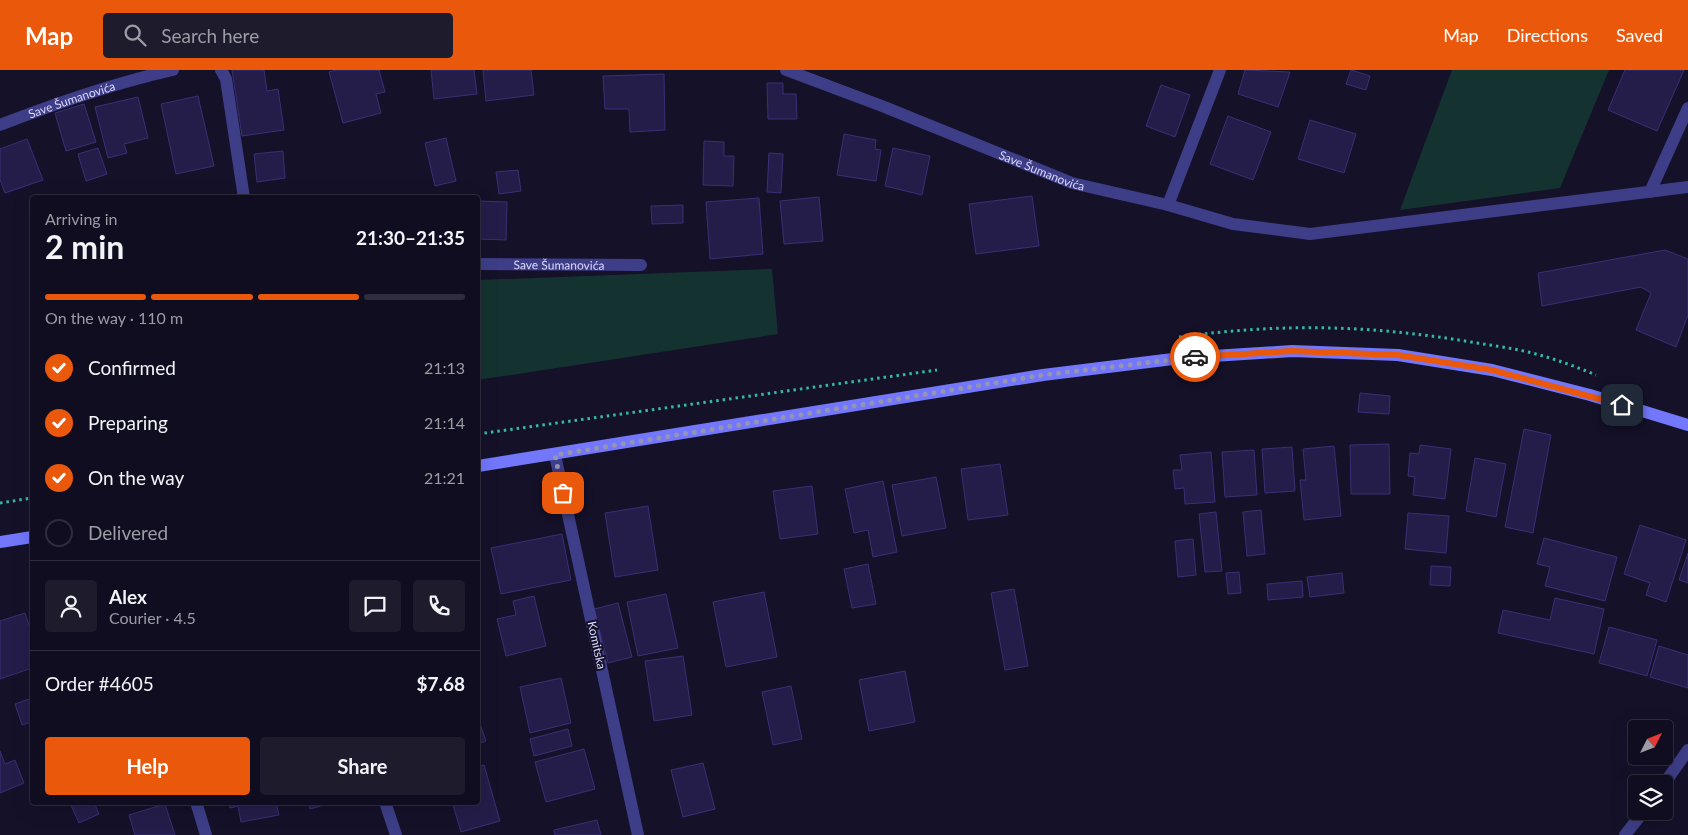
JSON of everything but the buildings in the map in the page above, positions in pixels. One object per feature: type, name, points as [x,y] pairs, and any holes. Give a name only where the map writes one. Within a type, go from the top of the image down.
[{"type":"main road","points":[[480,466],[1043,375],[1180,358],[1292,351],[1398,355],[1492,370],[1590,395],[1688,425]]},
{"type":"main road","points":[[0,542],[30,537]]},
{"type":"street","name":"Save Šumanovića","points":[[0,125],[64,100],[133,79],[174,70]]},
{"type":"street","points":[[221,70],[226,80],[244,195]]},
{"type":"street","name":"Save Šumanovića","points":[[786,70],[882,106],[1072,183],[1168,205],[1232,224],[1310,234],[1688,188]]},
{"type":"street","points":[[1168,205],[1220,70]]},
{"type":"street","points":[[1650,192],[1688,108]]},
{"type":"street","name":"Save Šumanovića","points":[[480,264],[641,265]]},
{"type":"street","name":"Komitska","points":[[555,455],[638,835]]},
{"type":"street","points":[[1670,775],[1688,750]]},
{"type":"street","points":[[197,805],[206,835]]},
{"type":"street","points":[[386,805],[396,835]]},
{"type":"street","points":[[1626,835],[1637,820]]},
{"type":"path","points":[[0,503],[30,498]]},
{"type":"green space","points":[[1452,70],[1609,70],[1560,188],[1400,210]]},
{"type":"green space","points":[[772,269],[778,334],[480,380],[480,280]]},
{"type":"way so far","points":[[563,493],[555,455],[1043,375],[1195,357]]},
{"type":"route","points":[[1195,357],[1292,351],[1398,355],[1492,370],[1622,405]]}]
